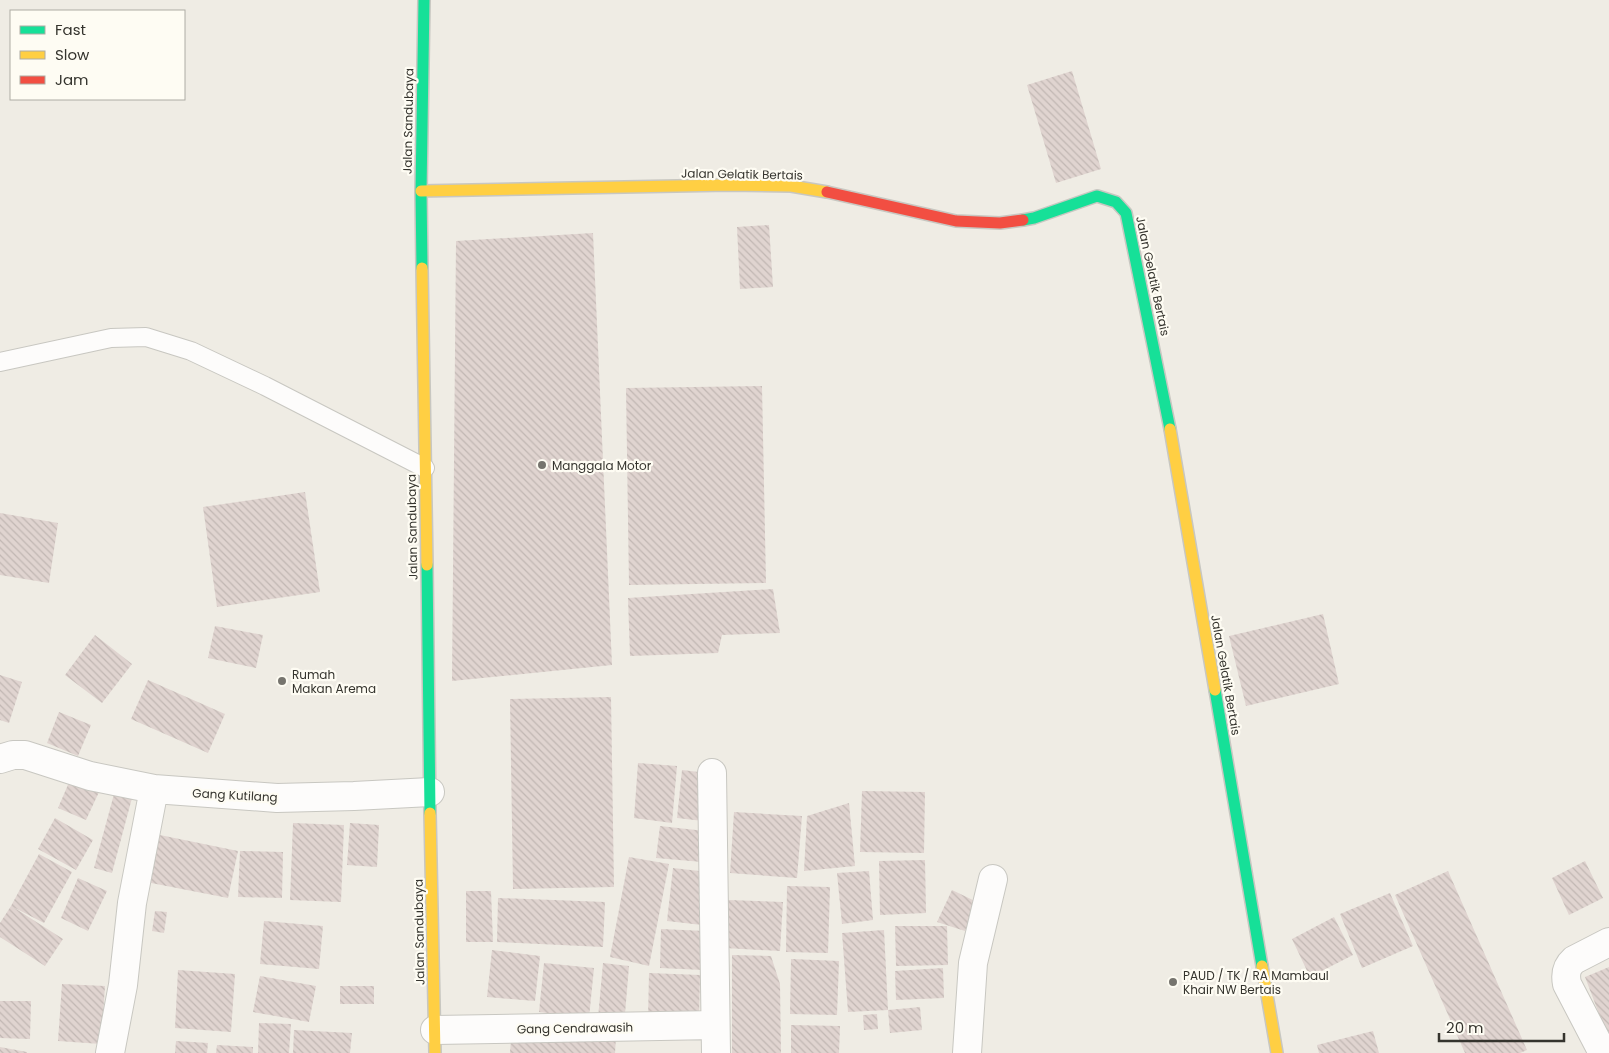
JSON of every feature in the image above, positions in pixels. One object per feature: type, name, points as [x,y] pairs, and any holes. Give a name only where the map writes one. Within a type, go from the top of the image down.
[{"type":"main road","name":"Jalan Sandubaya","points":[[424,0],[421,191],[435,1041]]},
{"type":"main road","name":"Jalan Gelatik Bertais","points":[[421,191],[791,186],[841,194],[956,221],[1000,223],[1034,218],[1097,196],[1112,200],[1123,209],[1128,223],[1174,448],[1277,1053]]},
{"type":"street","name":"Gang Kutilang","points":[[0,759],[13,755],[24,755],[90,776],[154,790],[277,798],[430,792]]},
{"type":"street","points":[[712,773],[716,1053]]},
{"type":"street","points":[[110,1053],[123,985],[126,947],[137,874],[154,790]]},
{"type":"street","points":[[967,1053],[973,963],[993,879]]},
{"type":"street","points":[[1603,1053],[1567,984],[1565,974],[1572,962],[1609,942]]},
{"type":"street","name":"Gang Cendrawasih","points":[[435,1041],[715,1026]]},
{"type":"lane","points":[[0,362],[111,338],[146,337],[191,351],[265,386],[425,468]]},
{"type":"building","points":[[1072,71],[1101,169],[1056,183],[1027,85]]},
{"type":"building","points":[[769,225],[773,287],[740,289],[737,227]]},
{"type":"building","points":[[593,233],[612,665],[452,681],[456,241]]},
{"type":"building","points":[[762,386],[766,583],[629,585],[626,388]]},
{"type":"building","points":[[305,492],[320,592],[217,607],[203,507]]},
{"type":"building","points":[[0,513],[58,523],[49,583],[0,575]]},
{"type":"building","points":[[773,589],[780,633],[722,635],[718,653],[630,656],[628,598]]},
{"type":"building","points":[[1323,614],[1339,684],[1246,706],[1229,636]]},
{"type":"building","points":[[215,626],[263,635],[256,668],[208,658]]},
{"type":"building","points":[[95,635],[132,664],[102,703],[65,675]]},
{"type":"building","points":[[0,675],[22,682],[9,723],[0,720]]},
{"type":"building","points":[[148,680],[225,714],[208,753],[131,719]]},
{"type":"building","points":[[611,697],[614,887],[513,889],[510,699]]},
{"type":"building","points":[[59,712],[91,725],[78,756],[47,743]]},
{"type":"building","points":[[638,763],[677,766],[672,823],[634,818]]},
{"type":"building","points":[[682,770],[707,773],[703,821],[677,818]]},
{"type":"building","points":[[70,780],[99,792],[86,820],[58,808]]},
{"type":"building","points":[[862,791],[925,792],[924,853],[860,852]]},
{"type":"building","points":[[114,794],[132,798],[112,873],[94,868]]},
{"type":"building","points":[[849,803],[855,866],[804,871],[807,816]]},
{"type":"building","points":[[734,812],[802,816],[797,878],[730,873]]},
{"type":"building","points":[[55,818],[93,840],[76,870],[38,849]]},
{"type":"building","points":[[293,823],[344,825],[341,902],[290,900]]},
{"type":"building","points":[[350,823],[379,825],[377,867],[347,865]]},
{"type":"building","points":[[660,826],[705,831],[702,862],[656,858]]},
{"type":"building","points":[[155,834],[238,851],[228,898],[146,882]]},
{"type":"building","points":[[240,851],[283,852],[282,898],[238,897]]},
{"type":"building","points":[[39,854],[72,872],[44,923],[13,907],[63,939],[45,966],[0,937],[0,923]]},
{"type":"building","points":[[629,857],[669,864],[649,966],[610,957]]},
{"type":"building","points":[[925,860],[926,913],[880,915],[879,861]]},
{"type":"building","points":[[1585,861],[1603,898],[1569,915],[1552,878]]},
{"type":"building","points":[[673,868],[708,872],[702,925],[667,921]]},
{"type":"building","points":[[869,871],[873,920],[842,924],[837,873]]},
{"type":"building","points":[[1448,871],[1527,1050],[1520,1053],[1465,1053],[1395,895]]},
{"type":"building","points":[[78,878],[107,891],[88,931],[61,918]]},
{"type":"building","points":[[787,886],[830,887],[828,953],[786,952]]},
{"type":"building","points":[[952,890],[977,902],[965,931],[937,922]]},
{"type":"building","points":[[466,891],[491,891],[493,942],[466,942]]},
{"type":"building","points":[[1390,893],[1413,946],[1362,968],[1340,914]]},
{"type":"building","points":[[498,898],[605,902],[603,947],[497,942]]},
{"type":"building","points":[[728,900],[783,902],[780,951],[725,948]]},
{"type":"building","points":[[155,911],[167,912],[164,933],[152,931]]},
{"type":"building","points":[[1334,917],[1353,955],[1310,977],[1292,939]]},
{"type":"building","points":[[264,921],[323,926],[319,969],[260,964]]},
{"type":"building","points":[[895,926],[947,926],[948,965],[896,966]]},
{"type":"building","points":[[661,929],[705,931],[703,970],[660,968]]},
{"type":"building","points":[[884,930],[888,1010],[848,1012],[842,933]]},
{"type":"building","points":[[492,950],[540,956],[535,1001],[487,997]]},
{"type":"building","points":[[732,955],[771,956],[780,984],[781,1053],[732,1053]]},
{"type":"building","points":[[791,959],[839,961],[837,1015],[790,1014]]},
{"type":"building","points":[[544,963],[594,968],[589,1018],[539,1012]]},
{"type":"building","points":[[603,963],[629,966],[625,1014],[598,1018]]},
{"type":"building","points":[[1609,967],[1609,1040],[1585,977]]},
{"type":"building","points":[[943,968],[944,998],[896,1000],[895,971]]},
{"type":"building","points":[[178,970],[235,974],[231,1032],[175,1028]]},
{"type":"building","points":[[649,973],[700,975],[699,1019],[648,1018]]},
{"type":"building","points":[[260,976],[316,986],[309,1022],[253,1012]]},
{"type":"building","points":[[62,984],[105,986],[101,1044],[58,1041]]},
{"type":"building","points":[[340,986],[374,986],[374,1004],[340,1004]]},
{"type":"building","points":[[0,1001],[31,1001],[30,1039],[0,1038]]},
{"type":"building","points":[[920,1007],[922,1030],[890,1033],[888,1010]]},
{"type":"building","points":[[877,1014],[878,1029],[864,1030],[863,1015]]},
{"type":"building","points":[[259,1023],[291,1024],[289,1053],[258,1053]]},
{"type":"building","points":[[791,1025],[840,1026],[839,1053],[791,1053]]},
{"type":"building","points":[[294,1030],[352,1033],[350,1053],[293,1053]]},
{"type":"building","points":[[1373,1031],[1379,1053],[1319,1053],[1317,1045]]},
{"type":"building","points":[[616,1037],[615,1053],[510,1053],[511,1039]]},
{"type":"building","points":[[176,1041],[208,1043],[207,1053],[175,1053]]},
{"type":"building","points":[[217,1045],[253,1047],[253,1053],[216,1053]]},
{"type":"building","points":[[0,1047],[27,1052],[27,1053],[0,1053]]},
{"type":"traffic: fast","points":[[422,268],[421,191],[424,0]]},
{"type":"traffic: fast","points":[[1023,220],[1097,196],[1116,202],[1126,213],[1170,429]]},
{"type":"traffic: fast","points":[[427,565],[430,813]]},
{"type":"traffic: fast","points":[[1215,690],[1262,966]]},
{"type":"traffic: slow","points":[[421,191],[728,185],[791,186],[827,192]]},
{"type":"traffic: slow","points":[[422,268],[427,565]]},
{"type":"traffic: slow","points":[[1170,429],[1215,690]]},
{"type":"traffic: slow","points":[[430,813],[435,1053]]},
{"type":"traffic: slow","points":[[1262,966],[1277,1053]]},
{"type":"traffic: jam","points":[[827,192],[956,221],[1000,223],[1023,220]]},
{"type":"place","name":"Manggala Motor","points":[[542,465]]},
{"type":"place","name":"Rumah Makan Arema","points":[[282,681]]},
{"type":"place","name":"PAUD / TK / RA Mambaul Khair NW Bertais","points":[[1173,982]]}]
